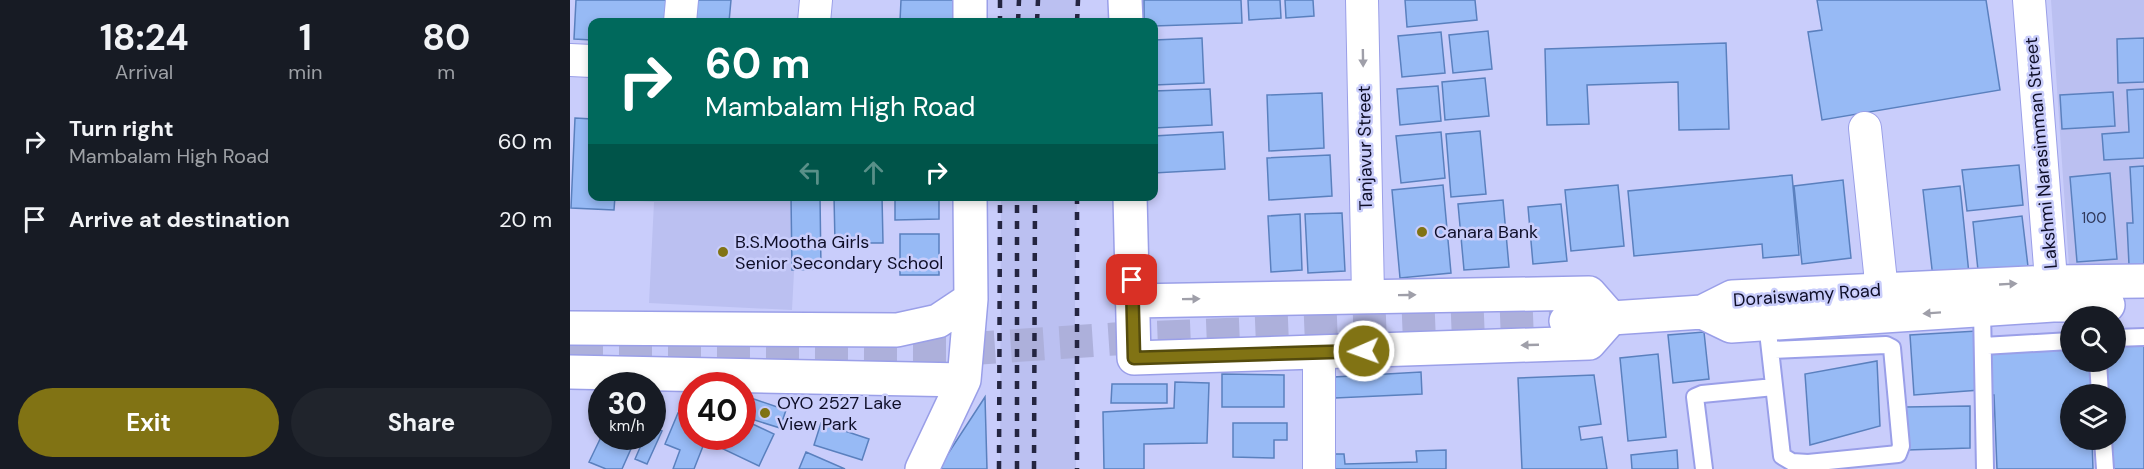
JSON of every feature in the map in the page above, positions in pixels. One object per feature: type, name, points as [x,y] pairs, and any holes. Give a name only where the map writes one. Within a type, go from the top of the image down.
[{"type":"street","points":[[680,18],[682,0]]},
{"type":"street","points":[[814,18],[816,0]]},
{"type":"street","points":[[970,0],[970,18]]},
{"type":"street","points":[[1125,0],[1126,18]]},
{"type":"street","name":"Tanjavur Street","points":[[1362,0],[1368,295]]},
{"type":"street","name":"Lakshmi Narasimman Street","points":[[2029,0],[2052,294]]},
{"type":"street","points":[[570,60],[588,61]]},
{"type":"street","points":[[1864,128],[1881,282],[1884,290]]},
{"type":"street","points":[[922,469],[964,380],[971,299],[970,201]]},
{"type":"street","points":[[1130,201],[1134,358],[1589,343],[1611,318]]},
{"type":"street","name":"Doraiswamy Road","points":[[1702,312],[1731,326],[1768,337],[1982,310],[2052,294],[2144,281]]},
{"type":"street","name":"Doraiswamy Road","points":[[1702,312],[1732,297],[1884,290],[2052,294],[2082,306]]},
{"type":"street","points":[[1132,301],[1368,295],[1589,293],[1611,318]]},
{"type":"street","points":[[570,328],[897,330],[938,321],[971,299]]},
{"type":"street","name":"Doraiswamy Road","points":[[2126,307],[2144,304]]},
{"type":"street","points":[[1566,321],[1702,312]]},
{"type":"street","points":[[1319,352],[1319,469]]},
{"type":"street","points":[[570,372],[964,380]]},
{"type":"lane","points":[[1982,310],[1985,469]]},
{"type":"lane","points":[[1768,337],[1886,345],[1892,348],[1901,446],[1898,454],[1808,463],[1782,463],[1768,337]]},
{"type":"lane","points":[[2126,338],[2144,337]]},
{"type":"lane","points":[[1983,346],[2060,342]]},
{"type":"lane","points":[[1704,469],[1695,397],[1702,394],[1774,387]]},
{"type":"lane","points":[[2104,450],[2105,469]]},
{"type":"shaded area","points":[[1000,0],[1080,0],[1080,18],[1000,18]]},
{"type":"shaded area","points":[[2051,0],[2144,0],[2144,263],[2069,266]]},
{"type":"shaded area","name":"B.S.Mootha Girls Senior Secondary School","points":[[638,201],[798,201],[792,310],[649,303],[654,202]]},
{"type":"shaded area","points":[[1001,201],[1077,201],[1076,469],[1000,469]]},
{"type":"building","points":[[576,0],[672,0],[671,18],[588,18],[588,40],[574,39]]},
{"type":"building","points":[[689,0],[731,0],[729,18],[688,18]]},
{"type":"building","points":[[901,0],[964,0],[962,18],[900,18]]},
{"type":"building","points":[[1144,0],[1241,0],[1242,23],[1158,26],[1158,18],[1144,18]]},
{"type":"building","points":[[1248,0],[1280,0],[1281,18],[1249,20]]},
{"type":"building","points":[[1285,0],[1313,0],[1314,16],[1286,18]]},
{"type":"building","points":[[1405,0],[1475,0],[1477,20],[1407,27]]},
{"type":"building","points":[[1817,0],[1986,0],[2000,90],[1822,120],[1808,32],[1822,30]]},
{"type":"building","points":[[1488,31],[1492,69],[1453,73],[1449,35]]},
{"type":"building","points":[[1441,32],[1445,73],[1402,77],[1398,36]]},
{"type":"building","points":[[1202,38],[1204,83],[1158,85],[1158,40]]},
{"type":"building","points":[[2144,38],[2144,82],[2118,83],[2117,39]]},
{"type":"building","points":[[1726,43],[1729,129],[1679,130],[1678,82],[1587,85],[1589,124],[1547,125],[1545,49]]},
{"type":"building","points":[[1485,78],[1489,116],[1445,120],[1442,82]]},
{"type":"building","points":[[1438,86],[1441,121],[1400,125],[1397,89]]},
{"type":"building","points":[[1210,89],[1212,125],[1158,128],[1158,91]]},
{"type":"building","points":[[2144,89],[2144,158],[2104,160],[2102,134],[2129,132],[2127,90]]},
{"type":"building","points":[[2113,92],[2115,126],[2062,129],[2060,95]]},
{"type":"building","points":[[1322,93],[1324,148],[1269,151],[1267,95]]},
{"type":"building","points":[[575,118],[588,119],[588,201],[615,201],[614,210],[571,208]]},
{"type":"building","points":[[1480,131],[1486,194],[1451,197],[1446,134]]},
{"type":"building","points":[[1223,132],[1225,169],[1158,173],[1158,136]]},
{"type":"building","points":[[1441,132],[1445,178],[1401,183],[1396,136]]},
{"type":"building","points":[[1330,155],[1332,196],[1269,200],[1267,158]]},
{"type":"building","points":[[2019,165],[2023,205],[1967,211],[1962,170]]},
{"type":"building","points":[[2144,166],[2144,265],[2129,265],[2127,223],[2133,223],[2130,167]]},
{"type":"building","points":[[2110,173],[2117,259],[2077,262],[2070,177]]},
{"type":"building","points":[[1792,175],[1799,255],[1763,258],[1762,244],[1634,256],[1628,191]]},
{"type":"building","points":[[1843,180],[1851,258],[1802,264],[1794,186]]},
{"type":"building","name":"Canara Bank","points":[[1443,185],[1451,273],[1400,278],[1392,190]]},
{"type":"building","points":[[1618,185],[1624,246],[1571,251],[1565,190]]},
{"type":"building","points":[[1960,186],[1969,274],[1933,278],[1923,190]]},
{"type":"building","points":[[1503,200],[1509,267],[1464,270],[1458,204]]},
{"type":"building","points":[[791,201],[820,201],[821,269],[792,270]]},
{"type":"building","points":[[834,201],[882,201],[883,243],[835,243]]},
{"type":"building","points":[[895,201],[939,201],[939,219],[895,220]]},
{"type":"building","points":[[1561,204],[1567,261],[1533,264],[1528,207]]},
{"type":"building","points":[[1342,213],[1345,271],[1308,273],[1305,214]]},
{"type":"building","points":[[1300,214],[1302,270],[1271,272],[1268,216]]},
{"type":"building","points":[[2022,216],[2029,275],[1979,280],[1973,222]]},
{"type":"building","points":[[900,234],[939,234],[939,275],[900,275]]},
{"type":"building","points":[[1977,331],[1980,390],[1914,395],[1910,335]]},
{"type":"building","points":[[1704,332],[1709,379],[1673,383],[1668,335]]},
{"type":"building","points":[[2144,342],[2144,469],[2106,469],[2105,450],[2126,450],[2126,384],[2101,384],[2101,372],[2126,372],[2126,343]]},
{"type":"building","points":[[2060,346],[2060,372],[2095,372],[2095,384],[2060,384],[2060,450],[2092,450],[2093,469],[1997,469],[1994,395],[1987,395],[1985,350]]},
{"type":"building","points":[[1658,354],[1666,437],[1628,441],[1620,358]]},
{"type":"building","points":[[1877,361],[1880,426],[1810,445],[1805,374]]},
{"type":"building","points":[[1421,372],[1422,394],[1335,398],[1334,377]]},
{"type":"building","points":[[1222,374],[1284,375],[1284,407],[1222,407]]},
{"type":"building","points":[[1594,375],[1601,424],[1579,427],[1581,440],[1602,437],[1607,469],[1522,469],[1518,378]]},
{"type":"building","points":[[1175,382],[1209,383],[1207,443],[1144,444],[1144,469],[1104,469],[1103,412],[1174,408]]},
{"type":"building","points":[[1112,384],[1167,384],[1167,403],[1111,403]]},
{"type":"building","points":[[985,397],[987,469],[938,469]]},
{"type":"building","name":"OYO 2527 Lake View Park","points":[[756,400],[786,410],[780,428],[756,420]]},
{"type":"building","points":[[1970,406],[1970,448],[1907,450],[1906,407]]},
{"type":"building","points":[[678,413],[678,449],[666,444]]},
{"type":"building","points":[[821,423],[869,439],[862,460],[814,445]]},
{"type":"building","points":[[1233,423],[1287,423],[1287,440],[1274,440],[1274,458],[1233,457]]},
{"type":"building","points":[[756,426],[774,434],[759,466],[725,450],[756,450]]},
{"type":"building","points":[[595,450],[630,450],[622,469],[606,469],[589,462]]},
{"type":"building","points":[[639,450],[653,450],[647,464],[635,459]]},
{"type":"building","points":[[680,450],[701,450],[694,469],[673,469]]},
{"type":"building","points":[[1446,450],[1446,469],[1330,469],[1330,454],[1344,454],[1345,464],[1417,462],[1416,451]]},
{"type":"building","points":[[1677,450],[1678,469],[1632,469],[1631,455]]},
{"type":"building","points":[[806,452],[845,469],[799,469]]},
{"type":"tunnel","points":[[570,349],[950,350],[1114,339],[1566,321]]},
{"type":"railway","points":[[1000,0],[1000,18]]},
{"type":"railway","points":[[1018,18],[1019,0]]},
{"type":"railway","points":[[1037,18],[1038,0]]},
{"type":"railway","points":[[1077,18],[1078,0]]},
{"type":"railway","points":[[999,469],[1000,201]]},
{"type":"railway","points":[[1017,201],[1017,469]]},
{"type":"railway","points":[[1034,469],[1035,201]]},
{"type":"railway","points":[[1077,201],[1077,469]]},
{"type":"place","name":"Canara Bank","points":[[1422,232]]},
{"type":"place","name":"B.S.Mootha Girls Senior Secondary School","points":[[723,252]]},
{"type":"place","name":"OYO 2527 Lake View Park","points":[[765,413]]},
{"type":"route","points":[[1132,280],[1134,358],[1364,351]]}]
